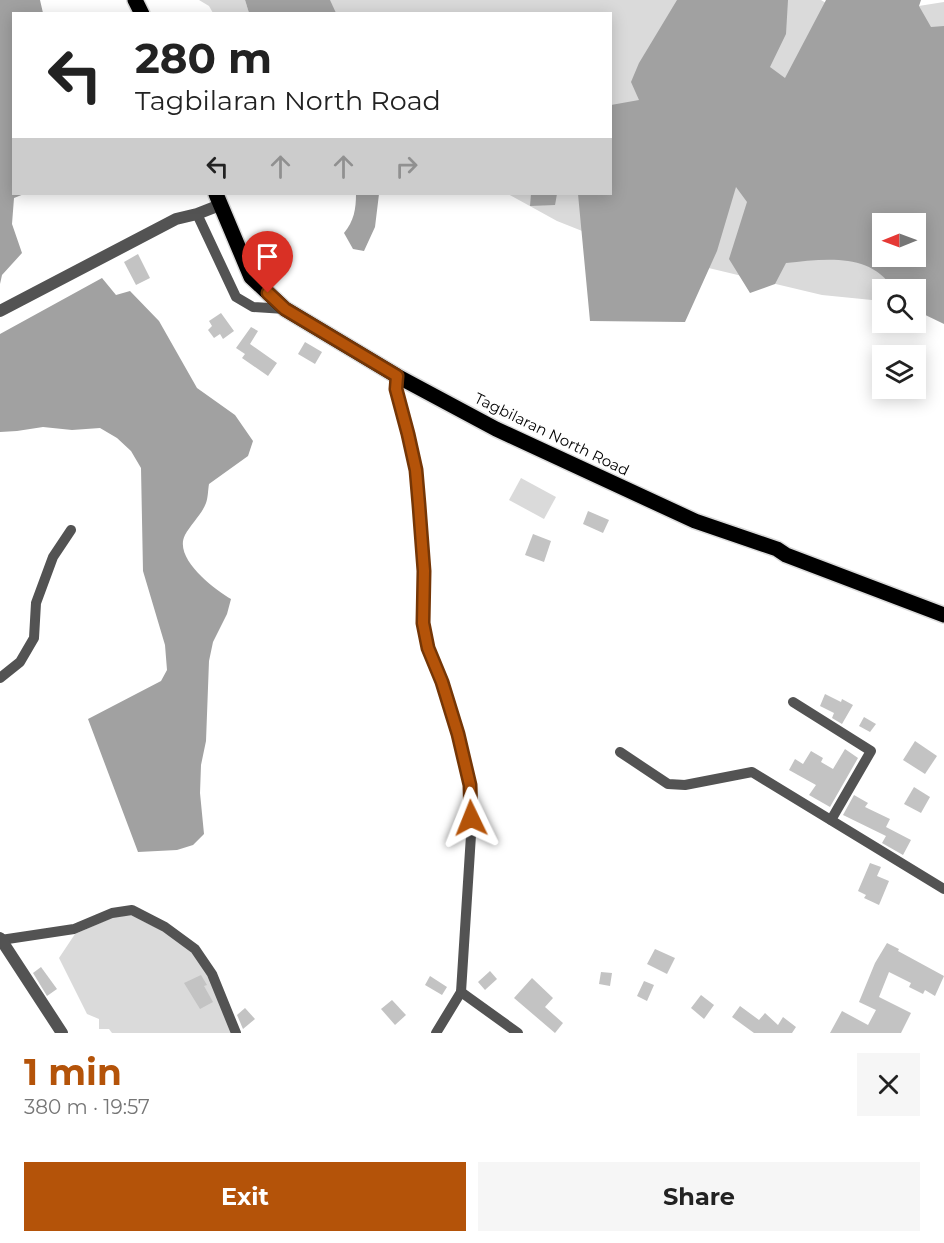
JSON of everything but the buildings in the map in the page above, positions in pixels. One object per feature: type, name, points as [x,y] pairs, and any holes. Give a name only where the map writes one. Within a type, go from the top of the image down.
[{"type":"main road","name":"Tagbilaran North Road","points":[[218,199],[251,277],[285,309],[397,376],[496,429],[695,521],[777,549],[786,555],[944,615]]},
{"type":"street","points":[[0,311],[176,219],[197,214],[218,199]]},
{"type":"street","points":[[197,214],[236,297],[252,307],[285,309]]},
{"type":"street","points":[[397,376],[396,389],[416,470],[424,571],[423,623],[428,648],[442,682],[458,734],[470,785],[471,835],[461,992],[436,1033]]},
{"type":"street","points":[[0,678],[20,662],[34,638],[36,603],[53,557],[71,530]]},
{"type":"street","points":[[793,702],[872,751],[831,820]]},
{"type":"street","points":[[620,752],[668,784],[685,786],[752,772],[944,889]]},
{"type":"street","points":[[62,1033],[0,939],[74,929],[112,913],[132,910],[165,927],[195,950],[212,974],[236,1033]]},
{"type":"street","points":[[461,992],[518,1033]]},
{"type":"shaded area","points":[[0,0],[40,0],[43,12],[12,12],[12,195],[22,195],[14,198],[12,224],[22,253],[2,275],[0,284]]},
{"type":"shaded area","points":[[199,0],[245,0],[249,12],[212,12],[209,6]]},
{"type":"shaded area","points":[[245,0],[330,0],[336,12],[249,12]]},
{"type":"shaded area","points":[[310,0],[821,0],[849,17],[944,2],[944,308],[926,297],[926,279],[872,279],[872,300],[822,295],[625,248],[557,221],[510,195],[612,195],[612,12],[317,12]]},
{"type":"shaded area","points":[[677,0],[788,0],[786,34],[770,67],[785,78],[826,0],[921,0],[919,6],[931,27],[944,26],[944,324],[926,315],[926,279],[886,279],[859,263],[816,260],[786,263],[775,284],[750,293],[729,259],[747,202],[736,187],[717,251],[685,322],[590,321],[578,195],[612,195],[612,105],[639,100],[631,82],[639,63]]},
{"type":"shaded area","points":[[356,195],[379,195],[375,227],[364,251],[353,249],[344,233],[354,215]]},
{"type":"shaded area","points":[[531,195],[557,195],[555,205],[530,206]]},
{"type":"shaded area","points":[[102,278],[116,295],[130,291],[159,321],[197,388],[235,415],[253,441],[248,456],[209,484],[206,503],[185,535],[183,544],[190,563],[197,572],[231,599],[227,614],[213,642],[209,661],[206,741],[201,765],[200,793],[204,834],[193,845],[177,850],[138,852],[88,719],[161,681],[167,670],[165,645],[143,571],[141,468],[131,451],[117,438],[100,428],[72,430],[43,427],[0,432],[0,334]]},
{"type":"shaded area","points":[[521,478],[556,497],[544,519],[509,500]]},
{"type":"shaded area","points":[[131,915],[179,941],[199,960],[211,980],[232,1033],[112,1033],[109,1029],[99,1029],[99,1019],[87,1014],[59,958],[75,934],[114,917]]},
{"type":"route","points":[[268,293],[285,309],[397,376],[396,389],[416,470],[424,571],[423,623],[428,648],[442,682],[458,734],[470,785],[471,818]]}]
